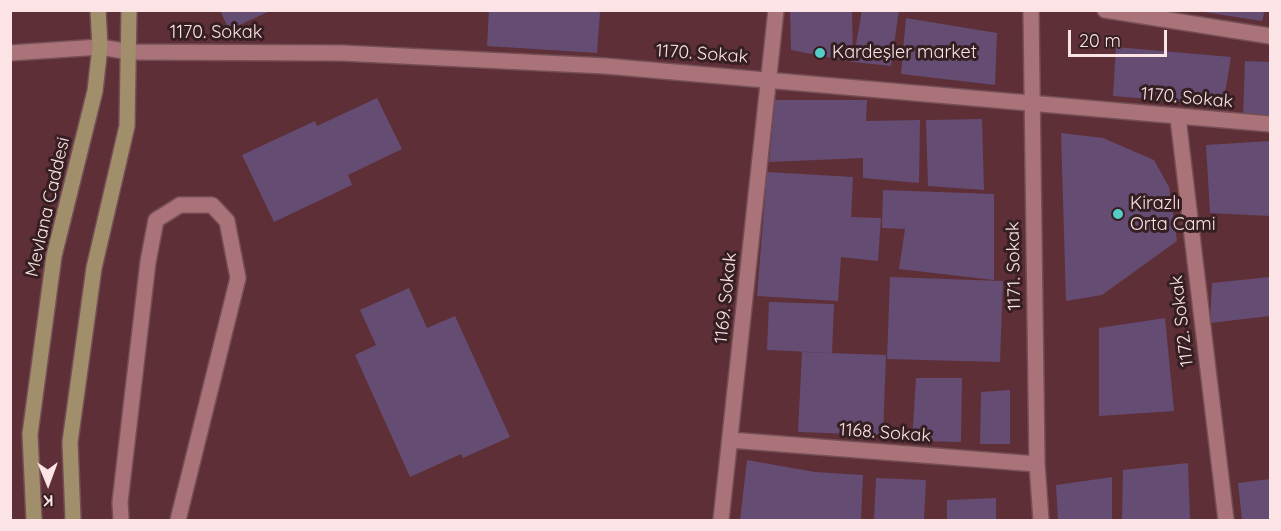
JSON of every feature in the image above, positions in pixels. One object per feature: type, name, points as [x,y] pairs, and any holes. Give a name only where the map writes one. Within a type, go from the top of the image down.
[{"type":"main road","name":"Mevlana Caddesi","points":[[33,520],[30,434],[54,256],[95,90],[100,47],[98,10]]},
{"type":"main road","points":[[74,520],[70,442],[94,268],[127,126],[129,10]]},
{"type":"street","name":"1169. Sokak","points":[[721,520],[776,10]]},
{"type":"street","name":"1171. Sokak","points":[[1030,10],[1037,464],[1041,520]]},
{"type":"street","points":[[1105,10],[1270,36]]},
{"type":"street","name":"1170. Sokak","points":[[10,53],[100,47],[130,52],[353,53],[605,66],[1031,102],[1178,118],[1270,124]]},
{"type":"street","name":"1172. Sokak","points":[[1178,118],[1226,520]]},
{"type":"street","points":[[121,520],[120,502],[148,262],[156,220],[180,205],[212,205],[227,221],[238,278],[178,520]]},
{"type":"street","name":"1168. Sokak","points":[[730,440],[1037,464]]},
{"type":"building","points":[[220,10],[272,10],[229,30]]},
{"type":"building","points":[[489,10],[600,12],[597,53],[487,46]]},
{"type":"building","points":[[790,10],[852,10],[853,62],[791,50]]},
{"type":"building","points":[[862,10],[899,10],[891,66],[853,62]]},
{"type":"building","points":[[1191,10],[1265,10],[1262,21]]},
{"type":"building","points":[[906,18],[997,33],[995,85],[901,74]]},
{"type":"building","points":[[1116,47],[1231,57],[1223,105],[1113,96]]},
{"type":"building","points":[[1245,61],[1270,62],[1270,118],[1243,117]]},
{"type":"building","points":[[377,98],[402,149],[348,175],[352,185],[274,222],[242,155],[315,121],[317,126]]},
{"type":"building","points":[[775,100],[867,100],[866,121],[920,120],[919,183],[863,178],[863,158],[769,162]]},
{"type":"building","points":[[982,119],[984,190],[928,186],[926,120]]},
{"type":"building","name":"Kirazlı Orta Cami","points":[[1061,133],[1103,138],[1154,160],[1169,187],[1177,241],[1102,295],[1066,301]]},
{"type":"building","points":[[1270,141],[1270,216],[1210,213],[1206,145]]},
{"type":"building","points":[[767,172],[853,177],[851,217],[881,218],[878,261],[841,257],[838,301],[757,296]]},
{"type":"building","points":[[883,190],[994,194],[994,280],[899,269],[905,229],[882,228]]},
{"type":"building","points":[[890,277],[1003,281],[1000,362],[887,359]]},
{"type":"building","points":[[1269,277],[1270,316],[1210,323],[1212,283]]},
{"type":"building","points":[[409,288],[427,328],[455,316],[510,437],[463,458],[461,454],[410,477],[355,355],[376,345],[360,310]]},
{"type":"building","points":[[769,302],[834,304],[832,353],[767,350]]},
{"type":"building","points":[[1165,318],[1174,411],[1099,416],[1099,328]]},
{"type":"building","points":[[802,352],[886,355],[883,435],[798,432]]},
{"type":"building","points":[[916,378],[962,378],[961,442],[912,441]]},
{"type":"building","points":[[1010,390],[1010,444],[980,444],[981,392]]},
{"type":"building","points":[[747,460],[815,472],[863,475],[861,520],[740,520]]},
{"type":"building","points":[[1188,463],[1190,520],[1122,520],[1123,470]]},
{"type":"building","points":[[1112,477],[1112,520],[1058,520],[1056,485]]},
{"type":"building","points":[[876,478],[926,480],[924,520],[874,520]]},
{"type":"building","points":[[1270,479],[1270,520],[1242,520],[1238,483]]},
{"type":"building","points":[[996,498],[996,520],[947,520],[947,500]]},
{"type":"place","name":"Kardeşler market","points":[[820,53]]},
{"type":"place","name":"Kirazlı Orta Cami","points":[[1118,214]]}]
